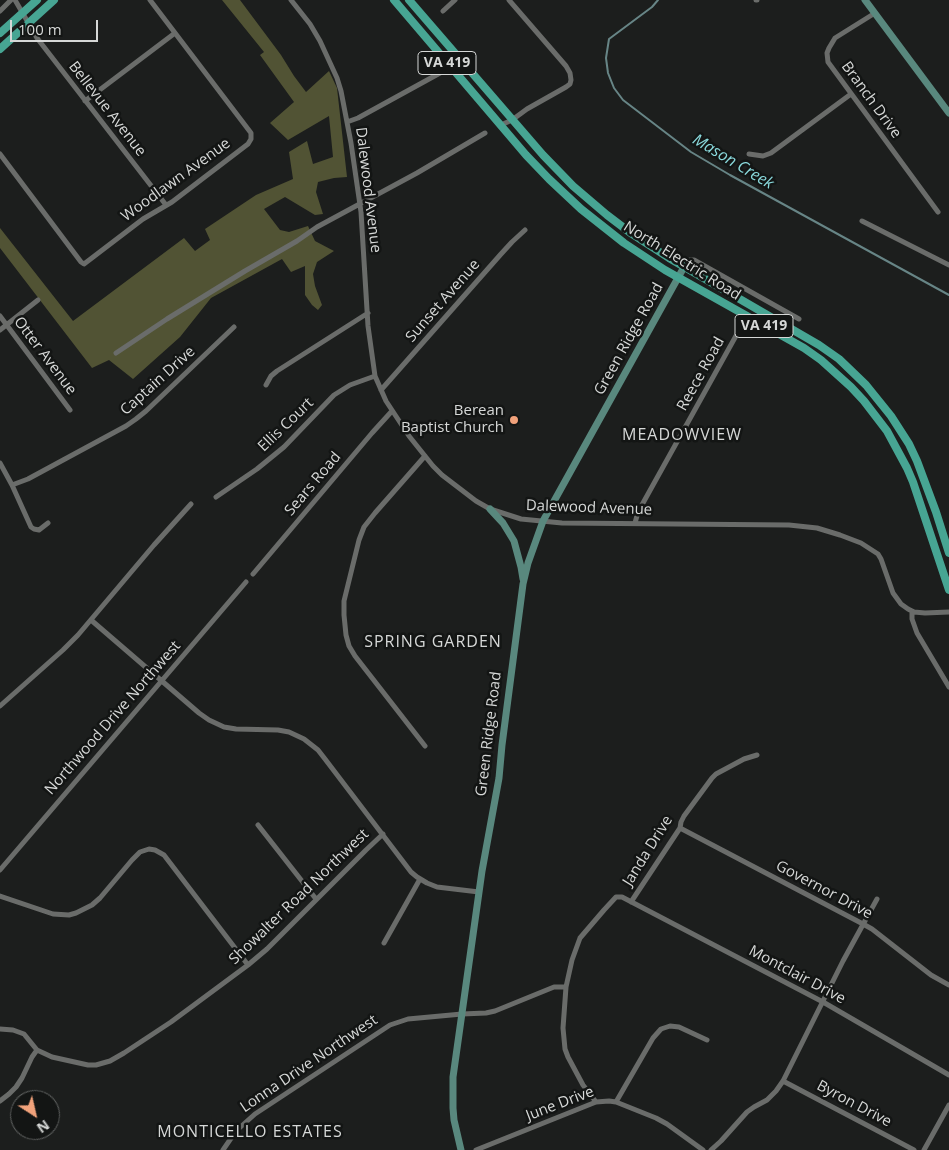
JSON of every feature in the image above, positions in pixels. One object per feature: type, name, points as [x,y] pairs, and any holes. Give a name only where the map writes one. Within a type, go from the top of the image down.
[{"type":"main road","points":[[0,33],[37,0]]},
{"type":"main road","points":[[0,49],[54,0]]},
{"type":"main road","name":"VA 419","points":[[394,0],[501,126]]},
{"type":"main road","name":"VA 419","points":[[409,0],[512,120]]},
{"type":"main road","name":"North Electric Road","points":[[512,120],[542,155],[581,193],[632,234],[684,268],[819,345],[854,373],[881,402],[900,430],[917,461],[949,552]]},
{"type":"main road","name":"North Electric Road","points":[[501,126],[549,179],[581,209],[624,243],[678,278],[799,346],[821,360],[852,387],[878,417],[899,451],[910,475],[949,590]]},
{"type":"street","name":"Bellevue Avenue","points":[[15,0],[37,38],[166,206]]},
{"type":"street","points":[[85,101],[175,33],[150,0]]},
{"type":"street","name":"Dalewood Avenue","points":[[291,0],[310,24],[328,56],[339,85],[360,204],[371,350],[375,376],[392,411],[425,456],[442,475],[467,495],[490,509],[521,519],[562,523],[789,525],[817,528],[865,545],[878,554],[893,593],[901,604],[912,611]]},
{"type":"street","points":[[443,11],[456,0]]},
{"type":"street","points":[[501,126],[570,84],[571,76],[566,66],[549,45],[509,0]]},
{"type":"street","points":[[865,0],[949,113]]},
{"type":"street","points":[[0,11],[8,1]]},
{"type":"street","name":"Branch Drive","points":[[875,13],[835,38],[827,53],[828,62],[938,212]]},
{"type":"street","name":"Woodlawn Avenue","points":[[0,154],[84,264],[143,219],[166,206],[248,144],[251,139],[251,133],[175,33]]},
{"type":"street","points":[[347,122],[358,118],[440,72]]},
{"type":"street","points":[[749,154],[764,156],[771,153],[851,94]]},
{"type":"street","points":[[116,353],[167,319],[317,227],[417,173],[485,132]]},
{"type":"street","points":[[862,220],[949,265]]},
{"type":"street","name":"Sunset Avenue","points":[[381,390],[501,254],[525,230]]},
{"type":"street","points":[[684,268],[688,261],[693,260],[799,319]]},
{"type":"street","name":"Green Ridge Road","points":[[461,1150],[454,1120],[453,1077],[479,892],[499,778],[523,584],[543,521],[684,268]]},
{"type":"street","points":[[753,307],[759,296]]},
{"type":"street","points":[[0,330],[38,300]]},
{"type":"street","points":[[266,385],[268,380],[277,371],[368,313]]},
{"type":"street","name":"Otter Avenue","points":[[0,316],[70,410]]},
{"type":"street","name":"Reece Road","points":[[635,523],[638,512],[747,316]]},
{"type":"street","name":"Captain Drive","points":[[12,485],[28,479],[136,419],[234,327]]},
{"type":"street","name":"Ellis Court","points":[[216,497],[257,469],[284,447],[334,395],[350,385],[375,376]]},
{"type":"street","name":"Sears Road","points":[[253,574],[392,411]]},
{"type":"street","points":[[425,456],[364,527],[344,601],[346,635],[349,646],[425,746]]},
{"type":"street","points":[[0,464],[31,527],[39,530],[48,523]]},
{"type":"street","points":[[0,706],[63,650],[191,504]]},
{"type":"street","points":[[490,509],[514,541],[521,567],[523,584]]},
{"type":"street","name":"Northwood Drive Northwest","points":[[0,870],[246,582]]},
{"type":"street","points":[[949,612],[925,613],[912,611],[914,627],[949,687]]},
{"type":"street","points":[[91,620],[199,713],[220,725],[236,729],[278,730],[289,732],[304,739],[325,759],[412,872],[420,879],[437,887],[479,892]]},
{"type":"street","name":"Janda Drive","points":[[596,1102],[583,1085],[565,1049],[563,1028],[566,987],[580,938],[616,898],[622,897],[631,902],[680,828],[684,816],[712,778],[744,759],[757,755]]},
{"type":"street","points":[[258,825],[316,900]]},
{"type":"street","name":"Governor Drive","points":[[680,828],[863,924],[931,975],[949,985]]},
{"type":"street","name":"Showalter Road Northwest","points":[[0,1030],[13,1030],[24,1034],[37,1050],[45,1054],[80,1064],[96,1065],[110,1062],[172,1022],[248,966],[383,834]]},
{"type":"street","points":[[0,896],[53,914],[69,915],[76,913],[92,905],[100,898],[140,852],[154,850],[164,855],[248,966]]},
{"type":"street","points":[[384,943],[420,879]]},
{"type":"street","points":[[711,1150],[747,1112],[772,1096],[783,1081],[877,899]]},
{"type":"street","name":"Montclair Drive","points":[[631,902],[823,1002],[949,1075]]},
{"type":"street","name":"Lonna Drive Northwest","points":[[223,1150],[236,1131],[255,1114],[390,1025],[408,1019],[483,1013],[554,987],[566,987]]},
{"type":"street","points":[[616,1102],[653,1038],[661,1029],[670,1026],[679,1027],[707,1040]]},
{"type":"street","points":[[0,1101],[10,1094],[19,1082],[37,1050]]},
{"type":"street","name":"Byron Drive","points":[[783,1081],[914,1150]]},
{"type":"street","name":"June Drive","points":[[476,1150],[602,1101],[616,1102],[656,1118],[702,1150]]},
{"type":"street","points":[[924,1150],[949,1106]]},
{"type":"green space","points":[[222,0],[240,0],[306,92],[329,71],[337,88],[347,177],[318,182],[316,192],[323,214],[315,215],[285,197],[264,209],[280,230],[289,232],[308,226],[315,241],[334,251],[317,262],[313,274],[322,305],[318,310],[305,295],[305,266],[291,272],[282,259],[211,298],[180,337],[133,379],[109,360],[92,368],[0,248],[0,228],[73,321],[184,238],[195,251],[210,240],[205,229],[256,195],[293,179],[289,152],[307,141],[313,164],[333,157],[329,116],[288,140],[270,123],[294,102],[260,55],[264,52]]},
{"type":"waterway","name":"Mason Creek","points":[[658,0],[652,7],[609,39],[606,58],[608,73],[614,88],[623,100],[691,152],[949,295]]},
{"type":"place","name":"Berean Baptist Church","points":[[514,420]]},
{"type":"district","name":"MEADOWVIEW","points":[[682,435]]},
{"type":"district","name":"SPRING GARDEN","points":[[432,642]]},
{"type":"district","name":"MONTICELLO ESTATES","points":[[250,1132]]}]
